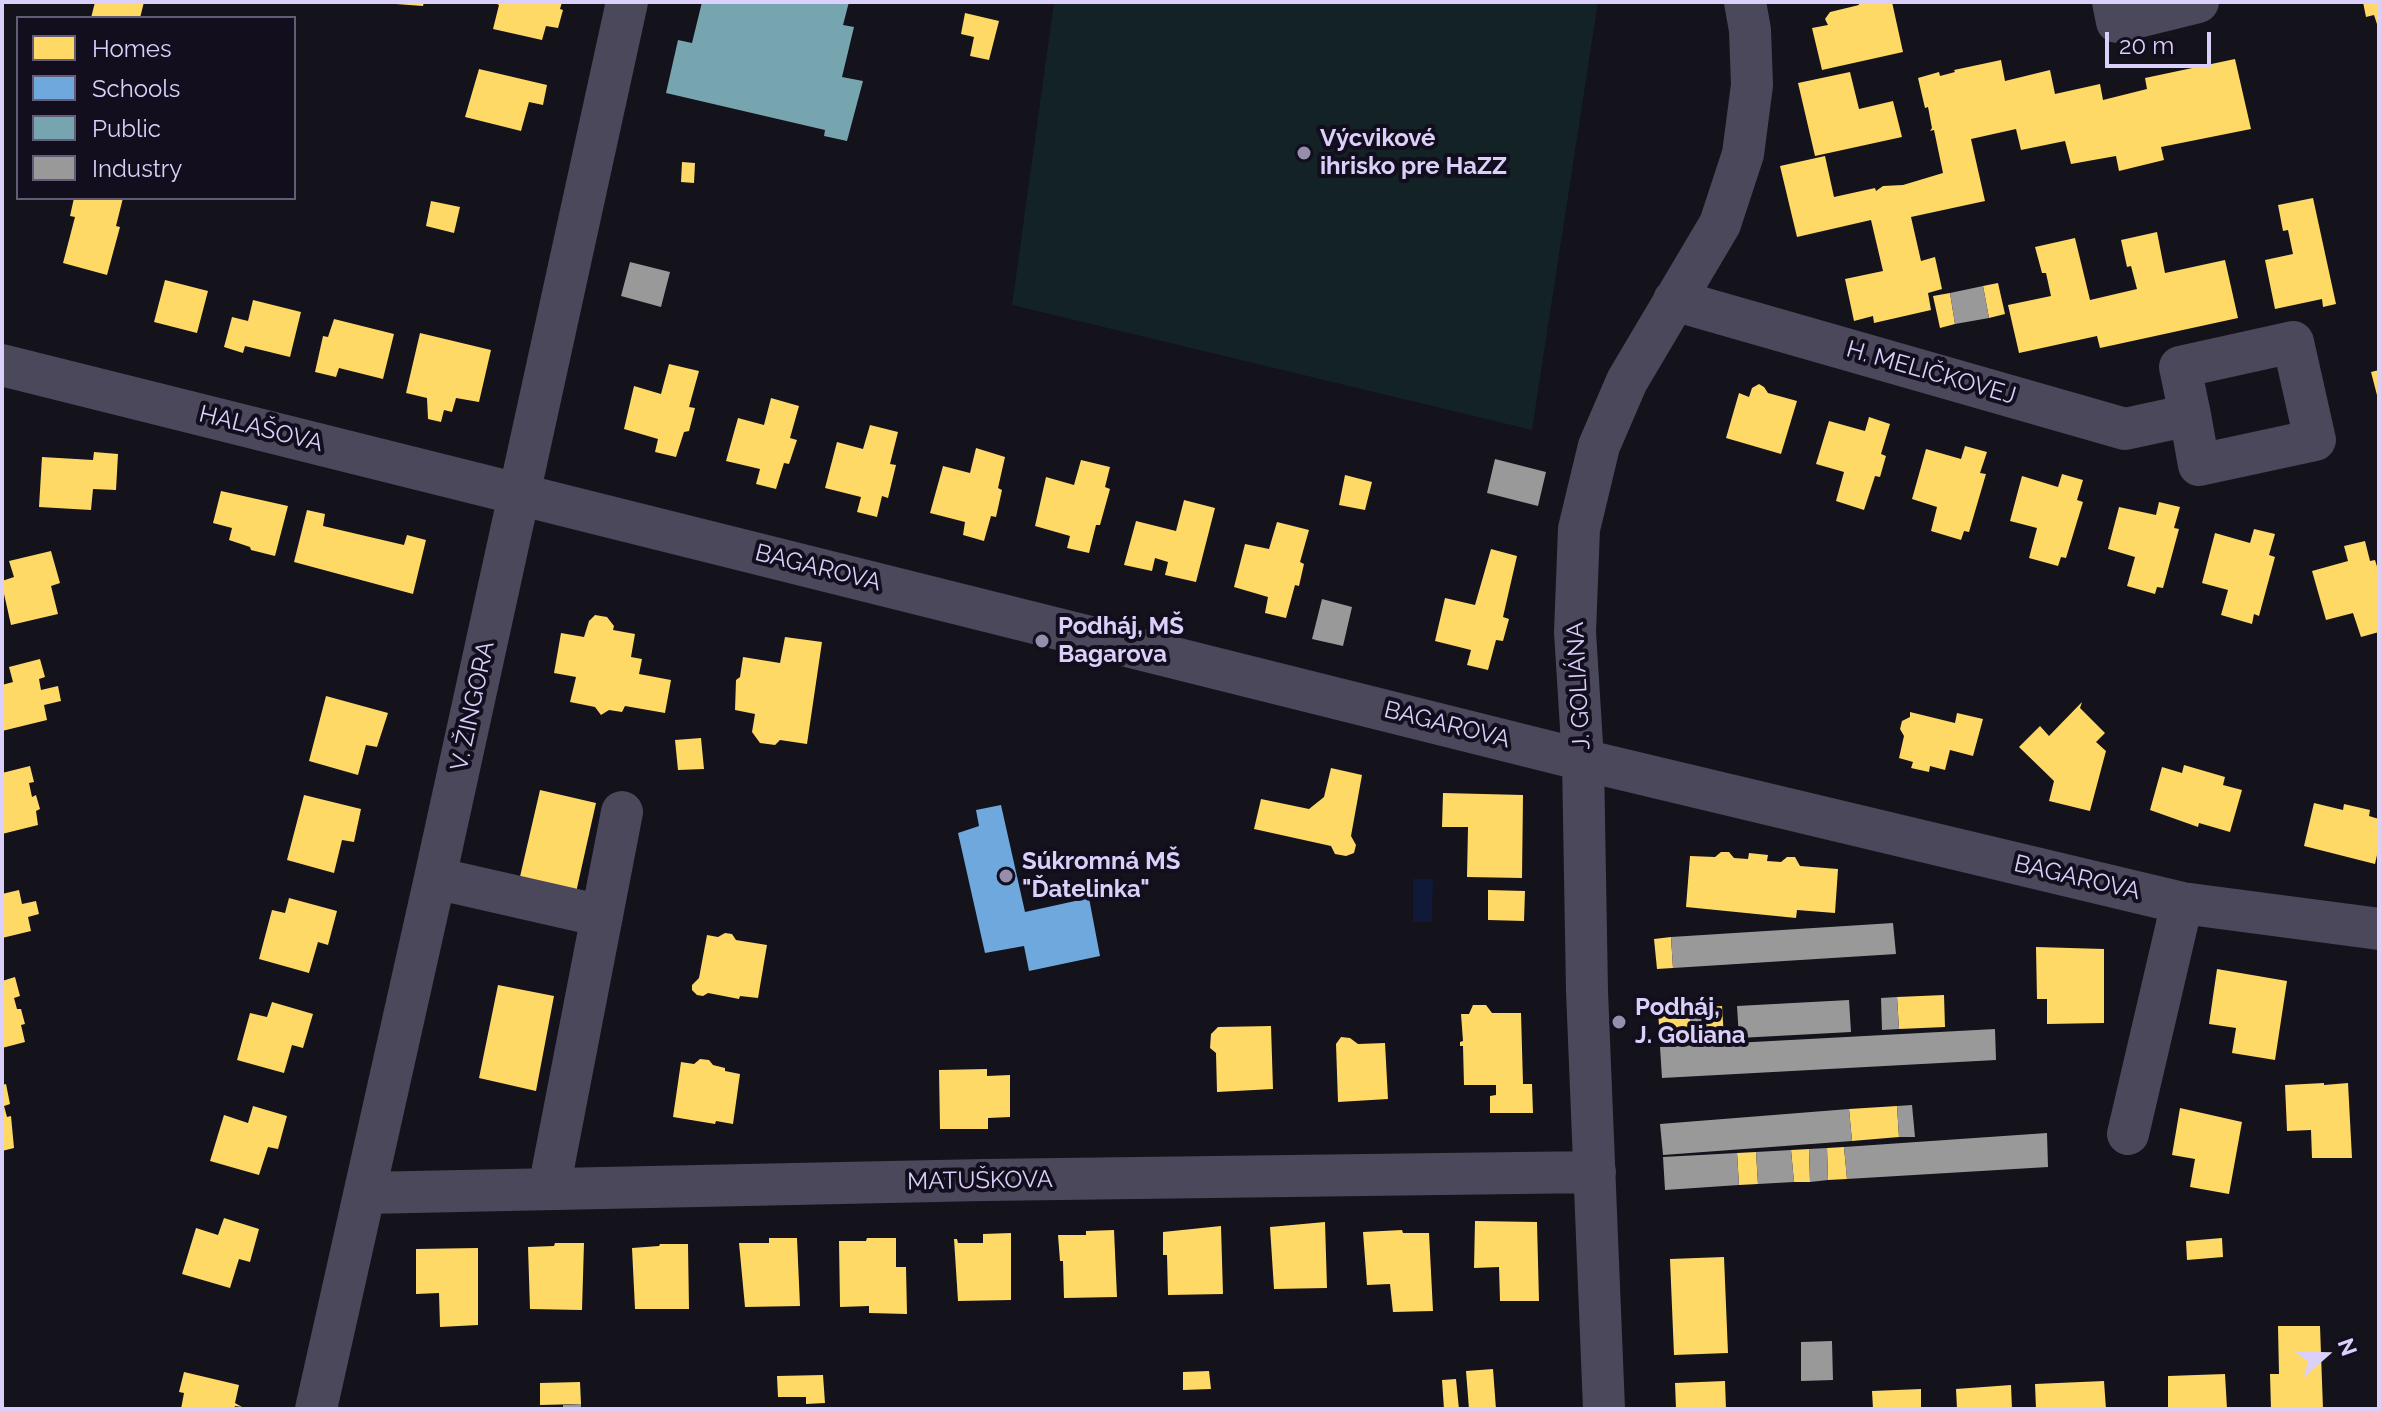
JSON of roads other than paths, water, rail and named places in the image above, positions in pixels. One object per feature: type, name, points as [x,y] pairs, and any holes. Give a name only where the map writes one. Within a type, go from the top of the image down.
[{"type":"street","name":"V. ŽINGORA","points":[[316,1409],[627,2]]},
{"type":"street","name":"J. GOLIÁNA","points":[[1604,1409],[1587,991],[1583,760],[1575,632],[1579,529],[1599,446],[1627,381],[1720,224],[1743,154],[1752,85],[1750,30],[1745,2]]},
{"type":"street","points":[[2113,2],[2117,22],[2198,2]]},
{"type":"street","name":"H. MELIČKOVEJ","points":[[1674,300],[2125,429],[2190,415]]},
{"type":"street","name":"HALAŠOVA","points":[[2,365],[520,494]]},
{"type":"street","name":"BAGAROVA","points":[[520,494],[1583,760],[2182,903],[2379,929]]},
{"type":"street","points":[[549,1189],[622,812]]},
{"type":"street","points":[[435,878],[602,916]]},
{"type":"street","points":[[2128,1134],[2182,903]]},
{"type":"street","name":"MATUŠKOVA","points":[[365,1193],[1595,1172]]},
{"type":"water","points":[[1413,879],[1433,879],[1432,922],[1413,922]]},
{"type":"place","name":"Výcvikové ihrisko pre HaZZ","points":[[1304,153]]},
{"type":"place","name":"Podháj, MŠ Bagarova","points":[[1042,641]]},
{"type":"place","name":"Súkromná MŠ \"Ďatelinka\"","points":[[1006,876]]},
{"type":"place","name":"Podháj, J. Goliana","points":[[1619,1022]]}]
